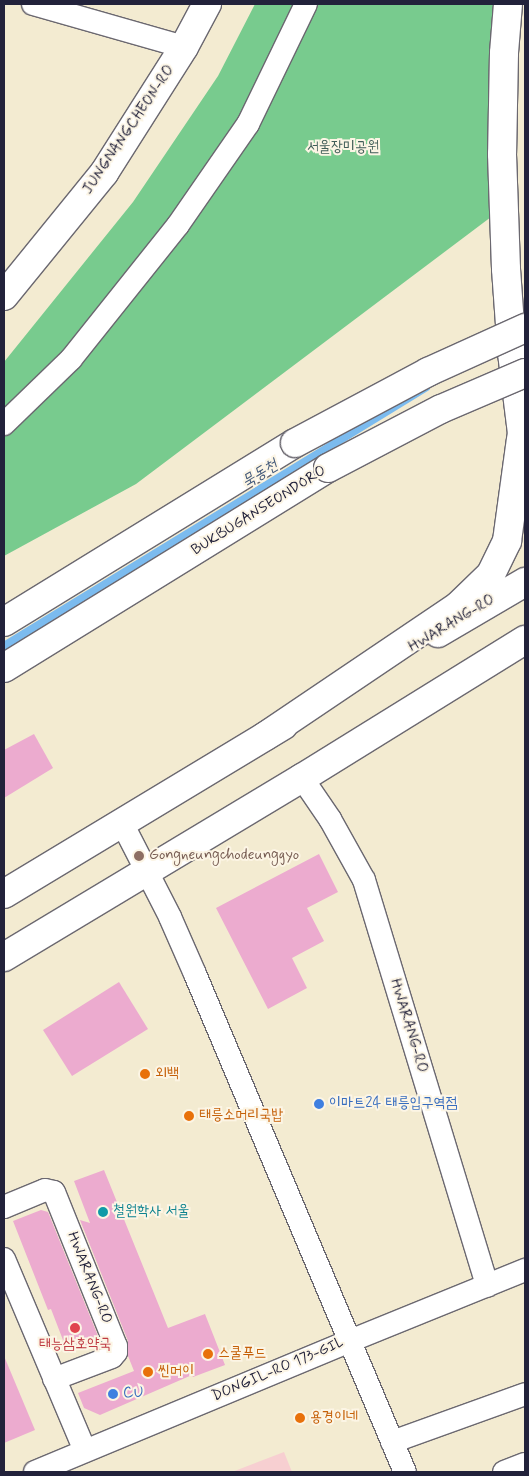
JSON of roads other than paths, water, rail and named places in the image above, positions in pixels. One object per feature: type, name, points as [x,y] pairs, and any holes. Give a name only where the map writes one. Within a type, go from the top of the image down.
[{"type":"main road","name":"JUNGNANGCHEON-RO","points":[[4,296],[104,173],[184,47],[207,4]]},
{"type":"main road","points":[[264,737],[458,606],[491,574],[507,541],[523,449],[512,353],[502,154],[504,53],[508,4]]},
{"type":"main road","points":[[4,622],[295,443],[428,372],[525,328]]},
{"type":"main road","name":"BUKBUGANSEONDORO","points":[[4,668],[328,468],[441,409],[525,374]]},
{"type":"main road","name":"HWARANG-RO","points":[[4,894],[525,582]]},
{"type":"main road","points":[[4,957],[302,778],[525,640]]},
{"type":"street","points":[[33,4],[184,47]]},
{"type":"street","points":[[4,424],[71,359],[178,224],[248,124],[306,4]]},
{"type":"street","name":"HWARANG-RO","points":[[302,778],[330,819],[364,880],[487,1286]]},
{"type":"street","points":[[122,823],[147,871],[195,974],[405,1472]]},
{"type":"street","name":"HWARANG-RO","points":[[4,1207],[45,1190],[54,1192],[116,1346],[116,1352],[112,1356],[54,1379]]},
{"type":"street","points":[[4,1259],[85,1451]]},
{"type":"street","name":"DONGIL-RO 173-GIL","points":[[35,1472],[350,1340],[524,1273]]},
{"type":"street","points":[[392,1442],[525,1394]]},
{"type":"street","points":[[504,1472],[525,1464]]},
{"type":"waterway","name":"묵동천","points":[[4,646],[426,387]]},
{"type":"place","name":"Gongneungchodeunggyo","points":[[139,856]]},
{"type":"place","name":"외백","points":[[145,1074]]},
{"type":"place","name":"이마트24 태릉입구역점","points":[[319,1104]]},
{"type":"place","name":"태릉소머리국밥","points":[[189,1116]]},
{"type":"place","name":"철원학사 서울","points":[[103,1212]]},
{"type":"place","name":"태능삼호약국","points":[[75,1328]]},
{"type":"place","name":"스쿨푸드","points":[[208,1354]]},
{"type":"place","name":"씬머이","points":[[148,1372]]},
{"type":"place","name":"CU","points":[[113,1394]]},
{"type":"place","name":"용경이네","points":[[300,1418]]},
{"type":"park label","name":"서울장미공원","points":[[343,148]]}]
